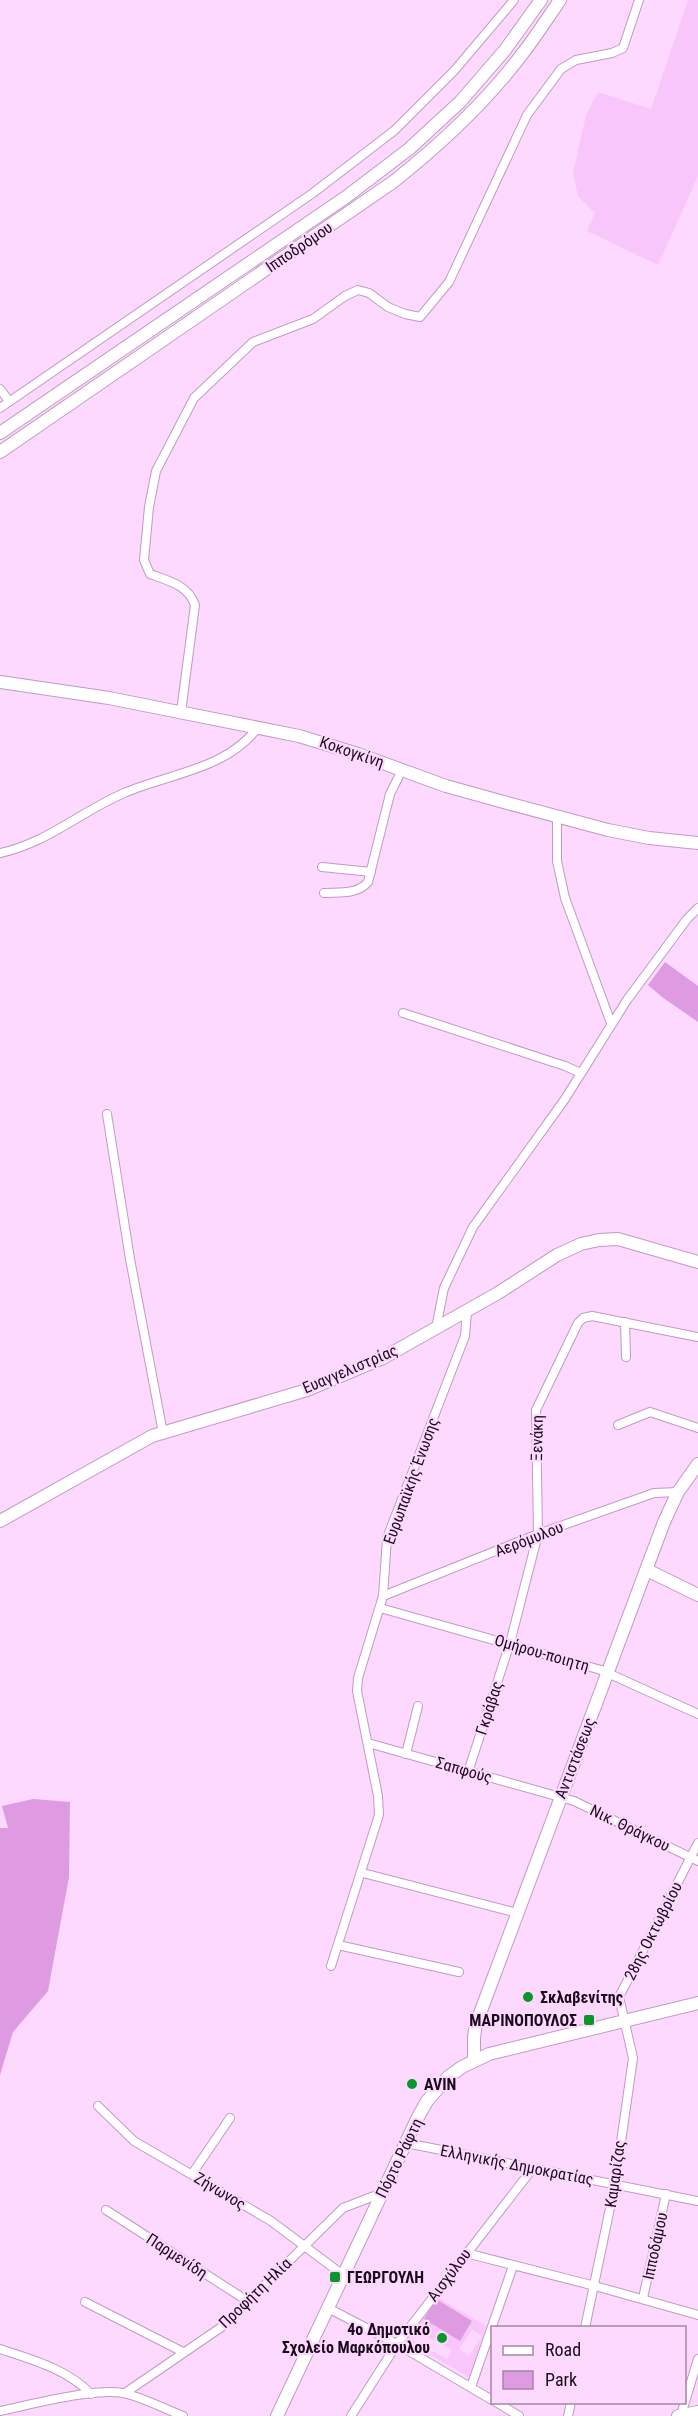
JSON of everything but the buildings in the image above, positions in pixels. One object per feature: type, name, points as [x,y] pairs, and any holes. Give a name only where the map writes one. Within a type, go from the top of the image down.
[{"type":"street","points":[[0,408],[313,193],[395,130],[454,71],[514,0]]},
{"type":"street","name":"Ιπποδρόμου","points":[[0,433],[346,197],[409,149],[460,102],[505,50],[541,0]]},
{"type":"street","name":"Ιπποδρόμου","points":[[0,452],[393,182],[436,147],[487,94],[525,51],[560,0]]},
{"type":"street","points":[[181,712],[195,605],[186,589],[150,574],[144,560],[149,507],[156,471],[194,398],[253,342],[313,319],[345,296],[358,290],[369,292],[396,310],[420,317],[449,282],[527,115],[561,69],[576,60],[612,53],[623,48],[639,0]]},
{"type":"street","points":[[0,389],[9,401]]},
{"type":"street","name":"Κοκογκίνη","points":[[0,682],[79,693],[258,727],[310,739],[465,792],[649,837],[698,843]]},
{"type":"street","points":[[0,853],[26,846],[125,793],[189,771],[213,760],[243,745],[258,727]]},
{"type":"street","points":[[324,893],[355,891],[363,888],[371,872],[390,794],[402,770]]},
{"type":"street","points":[[557,816],[556,849],[562,888],[576,933],[611,1023]]},
{"type":"street","points":[[322,867],[371,872]]},
{"type":"street","points":[[436,1328],[444,1288],[474,1227],[581,1073],[611,1023],[687,919],[698,908]]},
{"type":"street","points":[[403,1013],[581,1073]]},
{"type":"street","points":[[107,1114],[130,1259],[163,1433]]},
{"type":"street","name":"Ευαγγελιστρίας","points":[[0,1521],[152,1436],[307,1390],[383,1358],[467,1311],[557,1255],[581,1244],[618,1239],[698,1262]]},
{"type":"street","name":"Ευρωπαϊκής Ένωσης","points":[[332,1966],[363,1873],[380,1807],[357,1691],[358,1678],[383,1596],[387,1538],[465,1336],[467,1311]]},
{"type":"street","name":"Ξενάκη","points":[[510,1643],[538,1534],[536,1410],[578,1323],[583,1318],[592,1316],[625,1322]]},
{"type":"street","points":[[626,1357],[625,1322],[698,1337]]},
{"type":"street","points":[[618,1425],[650,1412],[698,1428]]},
{"type":"street","name":"Αντιστάσεως","points":[[474,2060],[476,2024],[560,1798],[678,1492],[695,1472]]},
{"type":"street","name":"Αερόμυλου","points":[[383,1596],[538,1534],[654,1493],[678,1492]]},
{"type":"street","points":[[647,1570],[698,1595]]},
{"type":"street","name":"Ομήρου-ποιητη","points":[[380,1608],[608,1672],[698,1714]]},
{"type":"street","name":"Γκράβας","points":[[468,1772],[510,1643]]},
{"type":"street","points":[[406,1754],[418,1707]]},
{"type":"street","name":"Σαπφούς","points":[[368,1743],[560,1798]]},
{"type":"street","name":"Νικ. Θράγκου","points":[[560,1798],[584,1805],[694,1859]]},
{"type":"street","name":"28ης Οκτωβρίου","points":[[625,2020],[620,1995],[694,1859],[698,1843]]},
{"type":"street","points":[[363,1873],[517,1913]]},
{"type":"street","points":[[338,1945],[459,1972]]},
{"type":"street","name":"Πόρτο Ράφτη","points":[[278,2416],[422,2109],[436,2090],[455,2071],[474,2060],[503,2049],[698,2003]]},
{"type":"street","name":"Καμαρίζας","points":[[585,2326],[615,2184],[633,2058],[625,2020]]},
{"type":"street","name":"Ζήνωνος","points":[[98,2106],[134,2141],[271,2221],[343,2275]]},
{"type":"street","points":[[192,2174],[230,2118]]},
{"type":"street","name":"Ελληνικής Δημοκρατίας","points":[[406,2143],[698,2201]]},
{"type":"street","name":"Αισχύλου","points":[[351,2416],[397,2344],[533,2168]]},
{"type":"street","name":"Προφήτη Ηλία","points":[[125,2393],[223,2326],[343,2208],[382,2193]]},
{"type":"street","name":"Ιπποδάμου","points":[[644,2298],[666,2194]]},
{"type":"street","name":"Παρμενίδη","points":[[106,2210],[249,2302]]},
{"type":"street","points":[[466,2253],[644,2298],[698,2315]]},
{"type":"street","points":[[492,2326],[513,2266]]},
{"type":"street","points":[[86,2302],[183,2352]]},
{"type":"street","points":[[328,2308],[397,2344],[491,2399]]},
{"type":"street","points":[[471,2387],[491,2329]]},
{"type":"street","points":[[0,2349],[37,2361],[78,2380],[91,2394]]},
{"type":"street","points":[[686,2395],[698,2359]]},
{"type":"street","points":[[0,2411],[48,2400],[91,2394],[125,2393],[183,2416]]},
{"type":"street","points":[[498,2404],[519,2416]]},
{"type":"street","points":[[679,2416],[698,2412]]},
{"type":"shaded area","points":[[688,0],[698,0],[698,176],[658,265],[587,231],[595,213],[578,196],[573,173],[586,115],[598,92],[651,109]]},
{"type":"shaded area","name":"4ο Δημοτικό Σχολείο Μαρκόπουλου","points":[[435,2296],[486,2326],[469,2377],[403,2339]],"holes":[[[472,2330],[482,2336],[469,2356],[459,2349]],[[417,2331],[452,2350],[447,2359],[412,2340]]]},
{"type":"green space","points":[[665,962],[698,986],[698,1022],[648,985]]},
{"type":"green space","points":[[33,1799],[70,1802],[69,1877],[48,1991],[13,2032],[0,2075],[0,1828],[8,1828],[2,1806]]},
{"type":"green space","points":[[436,2299],[472,2321],[460,2341],[424,2319]]},
{"type":"place","name":"Σκλαβενίτης","points":[[528,1997]]},
{"type":"place","name":"ΜΑΡΙΝΟΠΟΥΛΟΣ","points":[[589,2020]]},
{"type":"place","name":"AVIN","points":[[412,2084]]},
{"type":"place","name":"ΓΕΩΡΓΟΥΛΗ","points":[[335,2277]]},
{"type":"place","name":"4ο Δημοτικό Σχολείο Μαρκόπουλου","points":[[442,2338]]}]
